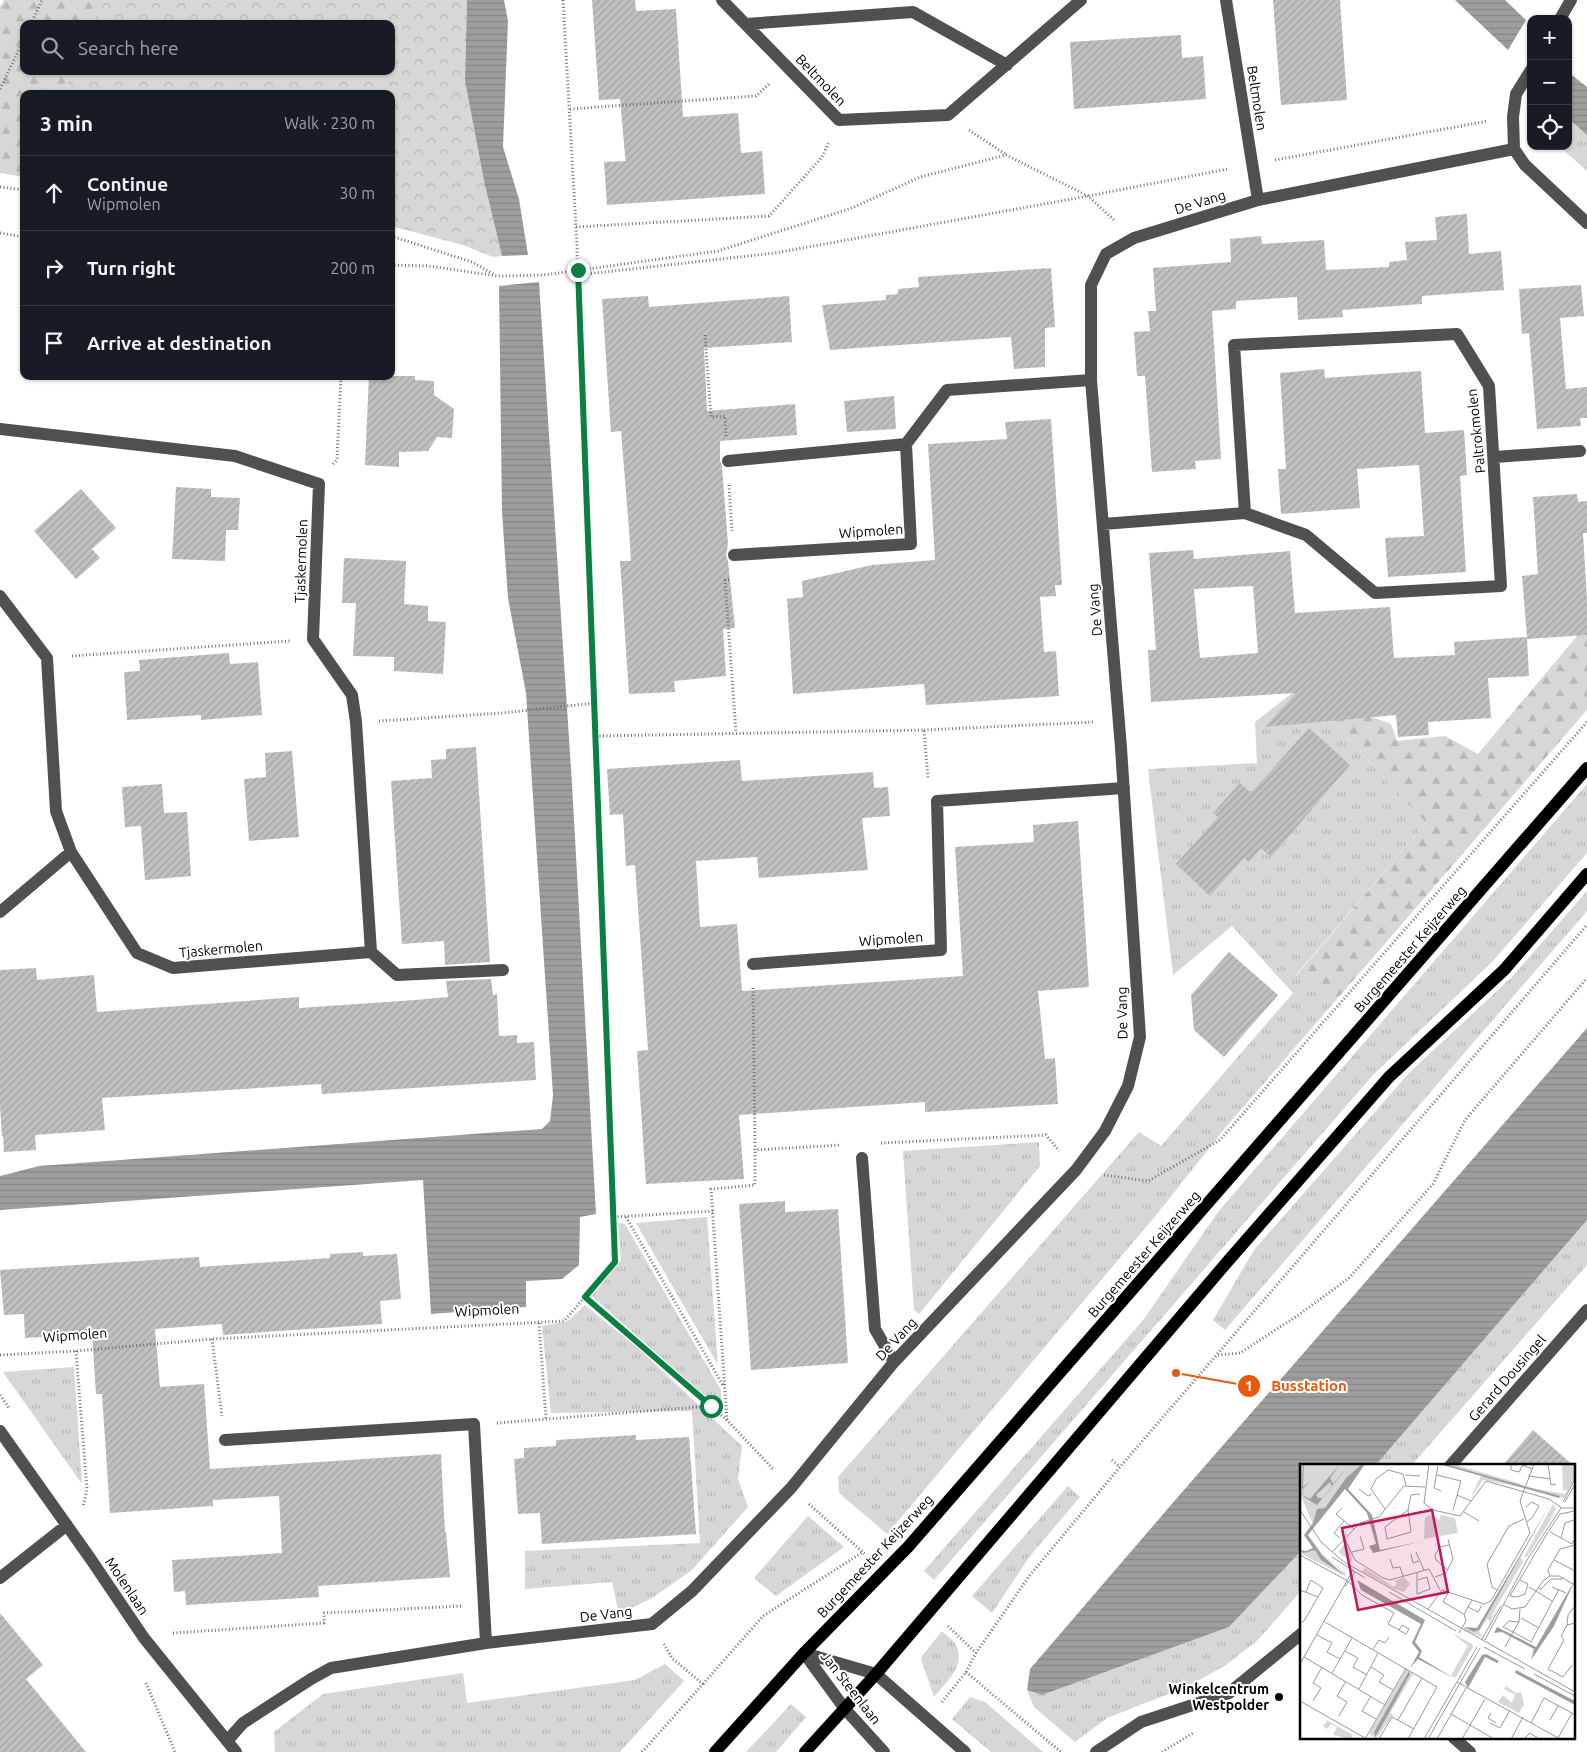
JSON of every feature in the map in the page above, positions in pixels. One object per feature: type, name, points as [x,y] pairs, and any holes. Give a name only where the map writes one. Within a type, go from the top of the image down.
[{"type":"main road","name":"Burgemeester Keijzerweg","points":[[715,1752],[804,1653],[908,1547],[1587,768]]},
{"type":"main road","points":[[805,1752],[876,1674],[1228,1261],[1389,1078],[1504,970],[1587,874]]},
{"type":"street","name":"Beltmolen","points":[[722,0],[839,120],[948,115]]},
{"type":"street","points":[[948,115],[1081,0]]},
{"type":"street","name":"Beltmolen","points":[[1226,0],[1258,200]]},
{"type":"street","points":[[1562,15],[1571,0]]},
{"type":"street","points":[[746,24],[913,12],[1007,65]]},
{"type":"street","points":[[1527,76],[1516,94],[1513,117],[1514,149],[1525,166],[1587,223]]},
{"type":"street","name":"De Vang","points":[[227,1741],[243,1724],[331,1668],[486,1643],[652,1624],[692,1590],[791,1488],[894,1362],[1076,1170],[1105,1130],[1128,1086],[1140,1037],[1124,788],[1091,380],[1091,285],[1106,254],[1134,238],[1258,200],[1514,149]]},
{"type":"street","name":"Paltrokmolen","points":[[1103,524],[1246,513],[1306,535],[1375,593],[1501,586],[1489,386],[1458,334],[1234,345],[1246,513]]},
{"type":"street","points":[[728,461],[906,444],[946,390],[1091,380]]},
{"type":"street","points":[[0,429],[235,456],[319,484]]},
{"type":"street","name":"Wipmolen","points":[[734,555],[911,544],[906,444]]},
{"type":"street","points":[[1494,457],[1580,451]]},
{"type":"street","name":"Tjaskermolen","points":[[313,639],[319,484]]},
{"type":"street","points":[[1,599],[47,658]]},
{"type":"street","points":[[313,639],[352,695],[356,722],[371,952],[397,975],[503,970]]},
{"type":"street","name":"Tjaskermolen","points":[[47,658],[56,811],[71,852],[137,954],[173,968],[371,952]]},
{"type":"street","points":[[937,801],[1124,788]]},
{"type":"street","name":"Wipmolen","points":[[753,964],[941,950],[937,801]]},
{"type":"street","points":[[0,912],[71,852]]},
{"type":"street","points":[[862,1158],[875,1329],[894,1362]]},
{"type":"street","name":"Gerard Dousingel","points":[[1452,1464],[1587,1310]]},
{"type":"street","points":[[225,1440],[474,1424],[486,1643]]},
{"type":"street","name":"Molenlaan","points":[[0,1431],[144,1638],[236,1752]]},
{"type":"street","points":[[0,1578],[67,1525]]},
{"type":"street","points":[[1096,1752],[1141,1722],[1229,1693],[1300,1635]]},
{"type":"street","name":"Jan Steenlaan","points":[[804,1653],[876,1674],[965,1752]]},
{"type":"street","name":"Jan Steenlaan","points":[[804,1653],[845,1709],[884,1752]]},
{"type":"street","points":[[1456,1740],[1470,1752]]},
{"type":"path","points":[[33,20],[42,0]]},
{"type":"path","name":"Wipmolen","points":[[0,1355],[212,1340],[540,1323],[564,1320],[615,1262],[578,270],[563,0]]},
{"type":"path","points":[[0,89],[20,47]]},
{"type":"path","points":[[570,109],[756,96],[787,67]]},
{"type":"path","points":[[948,115],[1006,155],[1088,196],[1134,238]]},
{"type":"path","points":[[577,275],[775,253],[1513,117]]},
{"type":"path","points":[[576,226],[769,216],[822,157],[839,120]]},
{"type":"path","points":[[395,265],[428,266],[498,276],[544,275],[718,251],[852,208],[920,177],[1006,155]]},
{"type":"path","points":[[0,187],[20,190]]},
{"type":"path","points":[[0,233],[20,236]]},
{"type":"path","points":[[395,237],[472,262],[498,276]]},
{"type":"path","points":[[319,484],[337,460],[341,380]]},
{"type":"path","points":[[47,658],[313,639]]},
{"type":"path","points":[[356,722],[502,713],[595,703]]},
{"type":"path","points":[[596,736],[924,730],[1119,721]]},
{"type":"path","points":[[755,1150],[1046,1135],[1076,1170],[1148,1181],[1220,1140],[1587,722]]},
{"type":"path","points":[[924,730],[929,797],[937,801]]},
{"type":"path","points":[[928,1718],[966,1672],[976,1653],[1030,1575],[1120,1467],[1587,925]]},
{"type":"path","points":[[727,1420],[711,1189],[755,1185],[753,964]]},
{"type":"path","points":[[1218,1355],[1240,1353],[1297,1316],[1349,1278],[1433,1184],[1465,1120],[1587,978]]},
{"type":"path","points":[[860,1144],[862,1158]]},
{"type":"path","points":[[614,1217],[713,1211]]},
{"type":"path","points":[[626,1216],[725,1389]]},
{"type":"path","points":[[585,1297],[727,1420],[791,1488]]},
{"type":"path","points":[[540,1323],[546,1419]]},
{"type":"path","points":[[212,1340],[225,1440]]},
{"type":"path","points":[[76,1351],[87,1490],[82,1512]]},
{"type":"path","points":[[474,1424],[711,1406]]},
{"type":"path","points":[[1112,1460],[1120,1467]]},
{"type":"path","points":[[642,1752],[763,1616],[863,1552]]},
{"type":"path","points":[[167,1634],[324,1622],[324,1612],[484,1605]]},
{"type":"path","points":[[652,1624],[672,1658],[703,1684]]},
{"type":"path","points":[[966,1672],[1061,1752]]},
{"type":"green space","points":[[4,0],[106,0],[92,20],[20,20],[20,75],[68,75],[67,84],[70,90],[20,90],[20,176],[0,173],[0,7]]},
{"type":"green space","points":[[106,0],[467,0],[465,81],[484,181],[502,256],[493,257],[463,245],[395,227],[395,90],[70,90],[67,84],[68,75],[395,75],[395,20],[92,20]]},
{"type":"green space","points":[[1572,122],[1587,135],[1587,171],[1563,150],[1572,150]]},
{"type":"green space","points":[[1587,624],[1587,710],[1337,999],[1296,976],[1426,823],[1323,711],[1371,695],[1372,717],[1391,724],[1397,741],[1445,736],[1478,754]]},
{"type":"green space","points":[[1296,690],[1323,711],[1426,823],[1296,975],[1337,999],[1226,1127],[1157,1214],[887,1534],[839,1493],[838,1477],[1139,1132],[1161,1146],[1293,993],[1232,926],[1173,975],[1148,769],[1257,763],[1255,722]]},
{"type":"green space","points":[[1587,784],[1587,853],[1492,962],[1373,1075],[934,1580],[924,1571],[1144,1319],[1218,1212]]},
{"type":"green space","points":[[1587,891],[1587,911],[1225,1330],[1213,1320],[1254,1250],[1409,1073],[1512,977]]},
{"type":"green space","points":[[1039,1142],[1040,1166],[919,1314],[914,1310],[903,1151]]},
{"type":"green space","points":[[707,1217],[718,1365],[636,1223]]},
{"type":"green space","points":[[1587,1220],[1587,1265],[1413,1464],[1377,1464]]},
{"type":"green space","points":[[618,1223],[625,1224],[721,1390],[721,1403],[712,1402],[592,1296],[621,1260]]},
{"type":"green space","points":[[585,1305],[640,1350],[742,1446],[738,1479],[748,1507],[692,1570],[652,1598],[619,1614],[612,1582],[525,1589],[525,1551],[700,1543],[692,1411],[551,1413],[542,1326],[568,1321]]},
{"type":"green space","points":[[74,1367],[82,1484],[3,1372]]},
{"type":"green space","points":[[1068,1486],[1080,1497],[1030,1556],[992,1613],[972,1596]]},
{"type":"green space","points":[[808,1516],[844,1547],[776,1596],[754,1578]]},
{"type":"green space","points":[[1300,1552],[1300,1592],[1258,1640],[1226,1665],[1189,1686],[1107,1718],[1075,1742],[1034,1707],[1027,1690],[1042,1695],[1229,1627]]},
{"type":"green space","points":[[942,1631],[954,1642],[959,1657],[950,1679],[934,1697],[921,1659]]},
{"type":"green space","points":[[665,1664],[684,1681],[620,1752],[275,1752],[274,1732],[323,1694],[463,1673],[467,1703],[635,1680]]},
{"type":"green space","points":[[970,1697],[985,1702],[1043,1752],[991,1752],[952,1719]]},
{"type":"green space","points":[[791,1704],[806,1717],[776,1752],[746,1752]]},
{"type":"shaded area","points":[[467,0],[504,0],[508,21],[503,147],[519,199],[528,255],[502,256],[484,181],[465,81]]},
{"type":"shaded area","points":[[1455,0],[1505,0],[1526,20],[1508,50]]},
{"type":"shaded area","points":[[1572,75],[1587,87],[1587,135],[1572,122]]},
{"type":"shaded area","points":[[539,282],[572,784],[596,1214],[580,1217],[579,1265],[562,1279],[526,1281],[526,1307],[431,1314],[423,1180],[0,1210],[0,1176],[39,1166],[542,1129],[550,1121],[553,1095],[526,693],[508,598],[502,512],[499,286]]},
{"type":"shaded area","points":[[1587,1028],[1587,1220],[1377,1464],[1300,1464],[1300,1552],[1229,1627],[1042,1695],[1027,1690],[1030,1669]]},
{"type":"building","points":[[592,0],[635,0],[636,11],[676,9],[683,117],[738,113],[741,153],[762,151],[765,194],[607,205],[604,162],[626,161],[620,99],[599,100]]},
{"type":"building","points":[[1273,0],[1340,0],[1347,100],[1281,105]]},
{"type":"building","points":[[1181,35],[1182,58],[1203,56],[1206,99],[1074,109],[1070,42]]},
{"type":"building","points":[[1467,214],[1469,254],[1501,251],[1504,290],[1422,296],[1422,304],[1342,310],[1343,317],[1298,320],[1297,297],[1236,301],[1236,309],[1212,311],[1221,459],[1195,461],[1196,469],[1152,472],[1145,376],[1137,376],[1134,332],[1150,331],[1148,311],[1156,311],[1153,268],[1231,262],[1230,239],[1261,236],[1262,244],[1324,240],[1326,270],[1389,267],[1389,262],[1407,260],[1405,242],[1437,240],[1435,217]]},
{"type":"building","points":[[1051,268],[1055,327],[1045,328],[1045,367],[1014,369],[1011,337],[830,350],[822,305],[886,300],[886,295],[898,294],[898,289],[919,287],[918,277]]},
{"type":"building","points":[[1581,285],[1584,316],[1560,318],[1566,389],[1587,387],[1587,418],[1580,418],[1581,426],[1537,429],[1529,333],[1522,334],[1519,289]]},
{"type":"building","points":[[648,296],[649,307],[789,296],[792,342],[704,348],[707,411],[795,404],[797,435],[720,441],[720,461],[722,466],[728,544],[726,556],[735,628],[723,629],[726,676],[674,681],[675,692],[629,694],[620,561],[631,561],[629,529],[621,431],[611,432],[602,299]]},
{"type":"building","points":[[1324,369],[1325,378],[1421,371],[1425,433],[1464,430],[1467,475],[1460,476],[1466,572],[1388,577],[1385,538],[1424,536],[1419,465],[1357,469],[1360,508],[1281,514],[1278,469],[1286,469],[1280,373]]},
{"type":"building","points":[[395,376],[415,376],[415,380],[434,381],[434,395],[454,409],[452,438],[437,437],[428,451],[399,452],[399,467],[365,465],[369,380],[395,380]]},
{"type":"building","points":[[894,396],[896,429],[847,432],[844,401]]},
{"type":"building","points":[[1051,419],[1062,585],[1055,585],[1056,596],[1040,597],[1044,652],[1056,651],[1059,696],[926,705],[924,684],[793,694],[787,599],[803,597],[802,581],[872,565],[935,560],[928,444],[1007,439],[1005,422]]},
{"type":"building","points":[[176,487],[211,489],[211,497],[240,498],[238,530],[226,530],[225,561],[172,559]]},
{"type":"building","points":[[81,489],[116,528],[92,549],[100,558],[76,579],[34,531]]},
{"type":"building","points":[[1577,494],[1578,502],[1587,501],[1587,533],[1583,533],[1587,635],[1527,639],[1529,676],[1488,678],[1491,718],[1428,722],[1429,735],[1398,737],[1396,715],[1265,727],[1296,693],[1151,702],[1148,650],[1156,650],[1149,553],[1193,550],[1194,559],[1290,551],[1295,613],[1390,607],[1394,658],[1455,655],[1454,642],[1527,637],[1522,576],[1538,574],[1533,497]],"holes":[[[1253,586],[1258,653],[1200,658],[1194,589]]]},
{"type":"building","points":[[344,558],[406,561],[404,604],[428,606],[428,621],[446,622],[443,674],[394,671],[394,657],[353,656],[356,603],[342,603]]},
{"type":"building","points":[[229,653],[230,664],[258,662],[262,715],[201,720],[201,715],[127,720],[124,672],[140,671],[139,660]]},
{"type":"building","points":[[1309,728],[1350,765],[1271,857],[1261,848],[1249,862],[1244,858],[1210,896],[1176,864],[1218,817],[1213,813],[1240,783],[1251,793]]},
{"type":"building","points":[[476,747],[490,962],[445,965],[444,941],[402,944],[391,781],[432,778],[431,760],[446,759],[446,749]]},
{"type":"building","points":[[292,751],[299,837],[249,841],[244,779],[266,777],[265,753]]},
{"type":"building","points":[[740,760],[742,781],[873,772],[874,788],[888,787],[890,816],[862,818],[868,870],[759,878],[757,857],[696,861],[700,927],[737,924],[742,991],[963,976],[955,847],[1034,842],[1033,825],[1078,821],[1089,987],[1038,991],[1045,1059],[1055,1058],[1058,1104],[925,1112],[925,1102],[739,1115],[744,1179],[646,1184],[637,1051],[648,1050],[635,865],[626,866],[623,814],[610,815],[607,769]]},
{"type":"building","points":[[162,784],[164,813],[187,812],[191,876],[145,880],[141,826],[125,827],[122,787]]},
{"type":"building","points":[[1229,952],[1278,995],[1224,1057],[1194,1030],[1191,995]]},
{"type":"building","points":[[36,968],[37,980],[94,975],[97,1012],[299,997],[299,1008],[415,1000],[448,997],[446,981],[491,979],[493,995],[497,994],[499,1036],[517,1035],[517,1043],[534,1042],[536,1080],[322,1094],[321,1084],[102,1098],[105,1130],[35,1135],[36,1150],[4,1152],[0,1106],[0,970]]},
{"type":"building","points":[[785,1201],[785,1212],[838,1209],[848,1363],[751,1370],[739,1204]]},
{"type":"building","points":[[363,1252],[363,1256],[397,1254],[401,1299],[380,1301],[382,1324],[223,1335],[222,1324],[155,1329],[160,1387],[204,1384],[210,1469],[441,1454],[445,1532],[450,1577],[318,1586],[319,1597],[186,1605],[185,1591],[174,1592],[172,1560],[282,1553],[279,1496],[213,1500],[213,1506],[110,1513],[102,1394],[96,1394],[92,1334],[25,1338],[24,1314],[4,1315],[0,1270],[199,1257],[200,1267],[330,1258],[330,1254]]},
{"type":"building","points":[[1533,1430],[1572,1464],[1504,1464]]},
{"type":"building","points":[[636,1435],[636,1440],[689,1437],[696,1534],[542,1544],[540,1513],[518,1514],[514,1459],[524,1458],[524,1448],[556,1446],[556,1440]]},
{"type":"building","points":[[0,1613],[43,1665],[26,1679],[86,1752],[0,1752]]},
{"type":"place","name":"Busstation","points":[[1176,1373]]},
{"type":"place","name":"Winkelcentrum Westpolder","points":[[1279,1697]]},
{"type":"route","points":[[578,270],[615,1262],[585,1297],[711,1406]]}]
